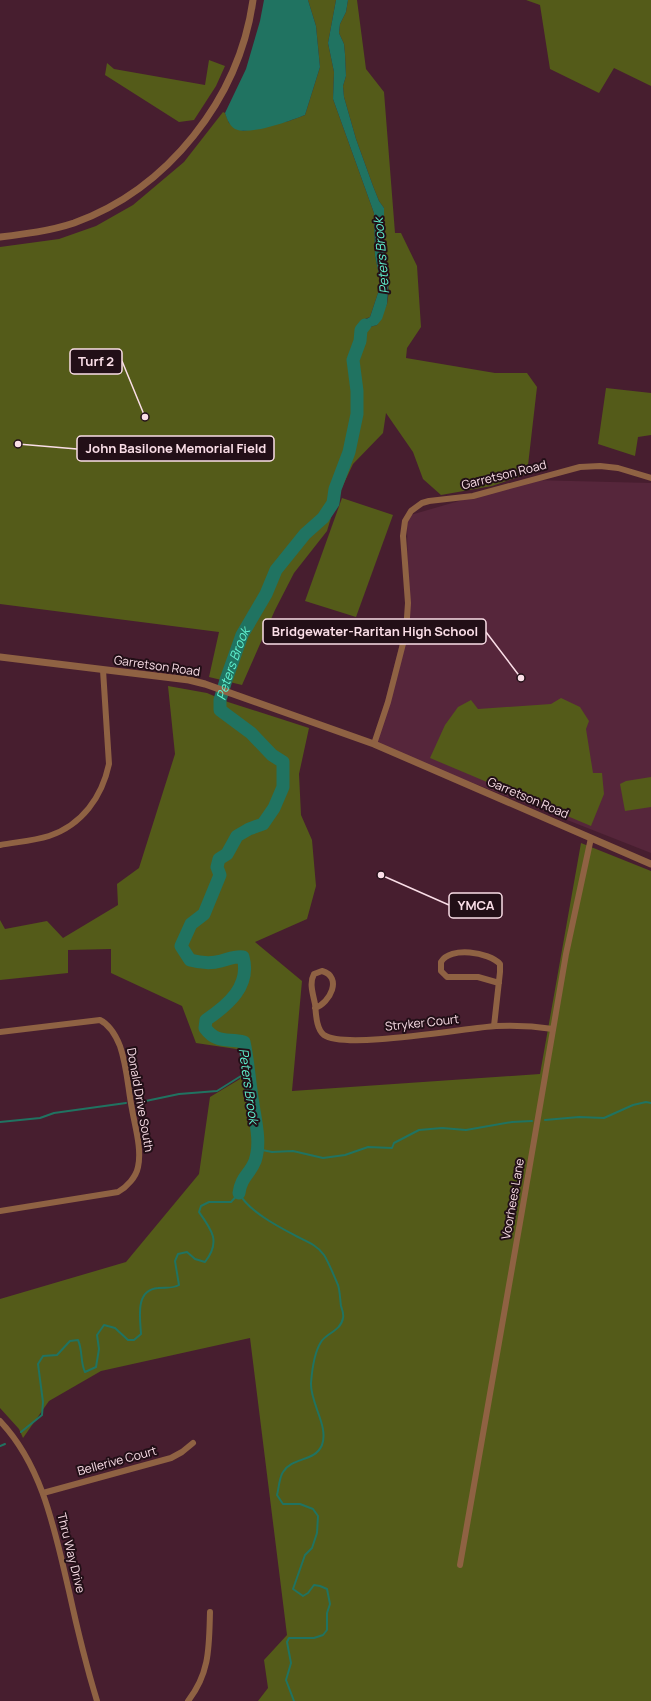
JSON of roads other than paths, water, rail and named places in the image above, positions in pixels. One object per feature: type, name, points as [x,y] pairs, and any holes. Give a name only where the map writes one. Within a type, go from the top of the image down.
[{"type":"street","points":[[0,237],[43,232],[101,212],[131,194],[170,161],[205,121],[223,92],[242,50],[253,0]]},
{"type":"street","name":"Garretson Road","points":[[374,744],[388,702],[406,632],[408,603],[403,536],[405,521],[411,511],[422,503],[429,501],[473,496],[580,467],[600,466],[618,468],[651,478]]},
{"type":"street","name":"Garretson Road","points":[[0,657],[189,680],[240,695],[374,744],[651,864]]},
{"type":"street","points":[[0,845],[48,836],[64,830],[85,814],[95,801],[106,776],[109,764],[102,670]]},
{"type":"street","name":"Voorhees Lane","points":[[460,1565],[566,954],[591,838]]},
{"type":"street","points":[[494,1026],[499,983],[500,964],[495,960],[484,956],[455,953],[446,956],[441,962],[441,971],[447,977],[478,978],[499,983]]},
{"type":"street","name":"Stryker Court","points":[[315,1008],[325,1003],[332,989],[333,982],[331,976],[322,971],[316,972],[311,980],[315,1008],[322,1033],[330,1038],[339,1040],[367,1040],[494,1026],[526,1025],[553,1029]]},
{"type":"street","name":"Donald Drive South","points":[[0,1032],[100,1020],[109,1026],[120,1046],[139,1149],[139,1166],[137,1171],[128,1184],[118,1192],[0,1211]]},
{"type":"street","name":"Thru Way Drive","points":[[0,1420],[14,1437],[43,1493],[53,1523],[73,1610],[97,1701]]},
{"type":"street","name":"Bellerive Court","points":[[43,1493],[171,1458],[194,1444]]},
{"type":"street","points":[[188,1701],[199,1685],[205,1671],[208,1657],[210,1612]]},
{"type":"water","points":[[264,0],[308,0],[316,26],[320,67],[305,115],[270,127],[250,131],[241,131],[231,126],[225,113],[246,69],[260,21]]},
{"type":"water","points":[[336,0],[348,0],[346,12],[340,24],[339,33],[344,44],[345,54],[346,76],[343,86],[344,97],[356,139],[379,201],[384,208],[384,251],[389,279],[387,304],[382,319],[377,325],[366,328],[360,341],[358,333],[359,327],[363,321],[370,317],[381,284],[375,256],[374,213],[333,99],[334,72],[328,43]]},
{"type":"waterway","name":"Peters Brook","points":[[239,1193],[242,1183],[255,1161],[258,1145],[247,1056],[244,1042],[223,1040],[209,1033],[205,1028],[206,1020],[222,1008],[236,994],[241,986],[245,967],[243,957],[235,957],[213,963],[198,962],[190,960],[181,946],[191,924],[204,914],[220,875],[217,867],[219,859],[227,854],[237,836],[249,829],[263,824],[274,808],[283,787],[283,762],[272,755],[251,733],[220,710],[220,700],[242,635],[266,594],[276,570],[305,534],[323,518],[333,503],[335,489],[349,452],[357,414],[357,391],[353,360],[360,341],[361,330],[365,325]]},
{"type":"waterway","points":[[141,1102],[179,1094],[217,1091],[249,1071]]},
{"type":"waterway","points":[[545,1120],[579,1117],[604,1118],[633,1105],[646,1102],[651,1103]]},
{"type":"waterway","points":[[0,1122],[40,1118],[54,1113],[126,1103]]},
{"type":"waterway","points":[[257,1149],[272,1152],[293,1151],[323,1158],[345,1155],[368,1147],[392,1148],[394,1143],[419,1130],[442,1128],[466,1130],[512,1122],[532,1121]]},
{"type":"waterway","name":"Peters Brook","points":[[21,1432],[42,1415],[43,1402],[38,1364],[43,1356],[57,1355],[70,1341],[78,1340],[82,1364],[85,1372],[96,1367],[99,1349],[97,1335],[104,1325],[115,1328],[128,1340],[134,1340],[141,1334],[140,1305],[146,1294],[151,1290],[158,1288],[174,1287],[179,1285],[175,1261],[178,1254],[187,1252],[195,1259],[205,1262],[210,1255],[214,1242],[211,1230],[199,1212],[201,1206],[209,1202],[231,1202],[239,1193],[243,1200],[264,1218],[318,1249],[324,1255],[338,1285],[343,1312],[342,1322],[321,1342],[315,1356],[313,1367],[311,1391],[323,1430],[322,1445],[314,1454],[287,1467],[282,1474],[277,1495],[283,1504],[300,1504],[313,1509],[318,1516],[317,1533],[312,1548],[305,1555],[293,1589],[303,1596],[308,1593],[314,1585],[320,1586],[327,1589],[330,1604],[327,1613],[327,1630],[323,1635],[314,1638],[289,1638],[287,1642],[291,1663],[286,1680],[294,1701]]},
{"type":"waterway","points":[[0,1446],[5,1444]]},
{"type":"place","name":"Turf 2","points":[[145,417]]},
{"type":"place","name":"John Basilone Memorial Field","points":[[18,444]]},
{"type":"place","name":"Bridgewater-Raritan High School","points":[[521,678]]},
{"type":"place","name":"YMCA","points":[[381,875]]}]
